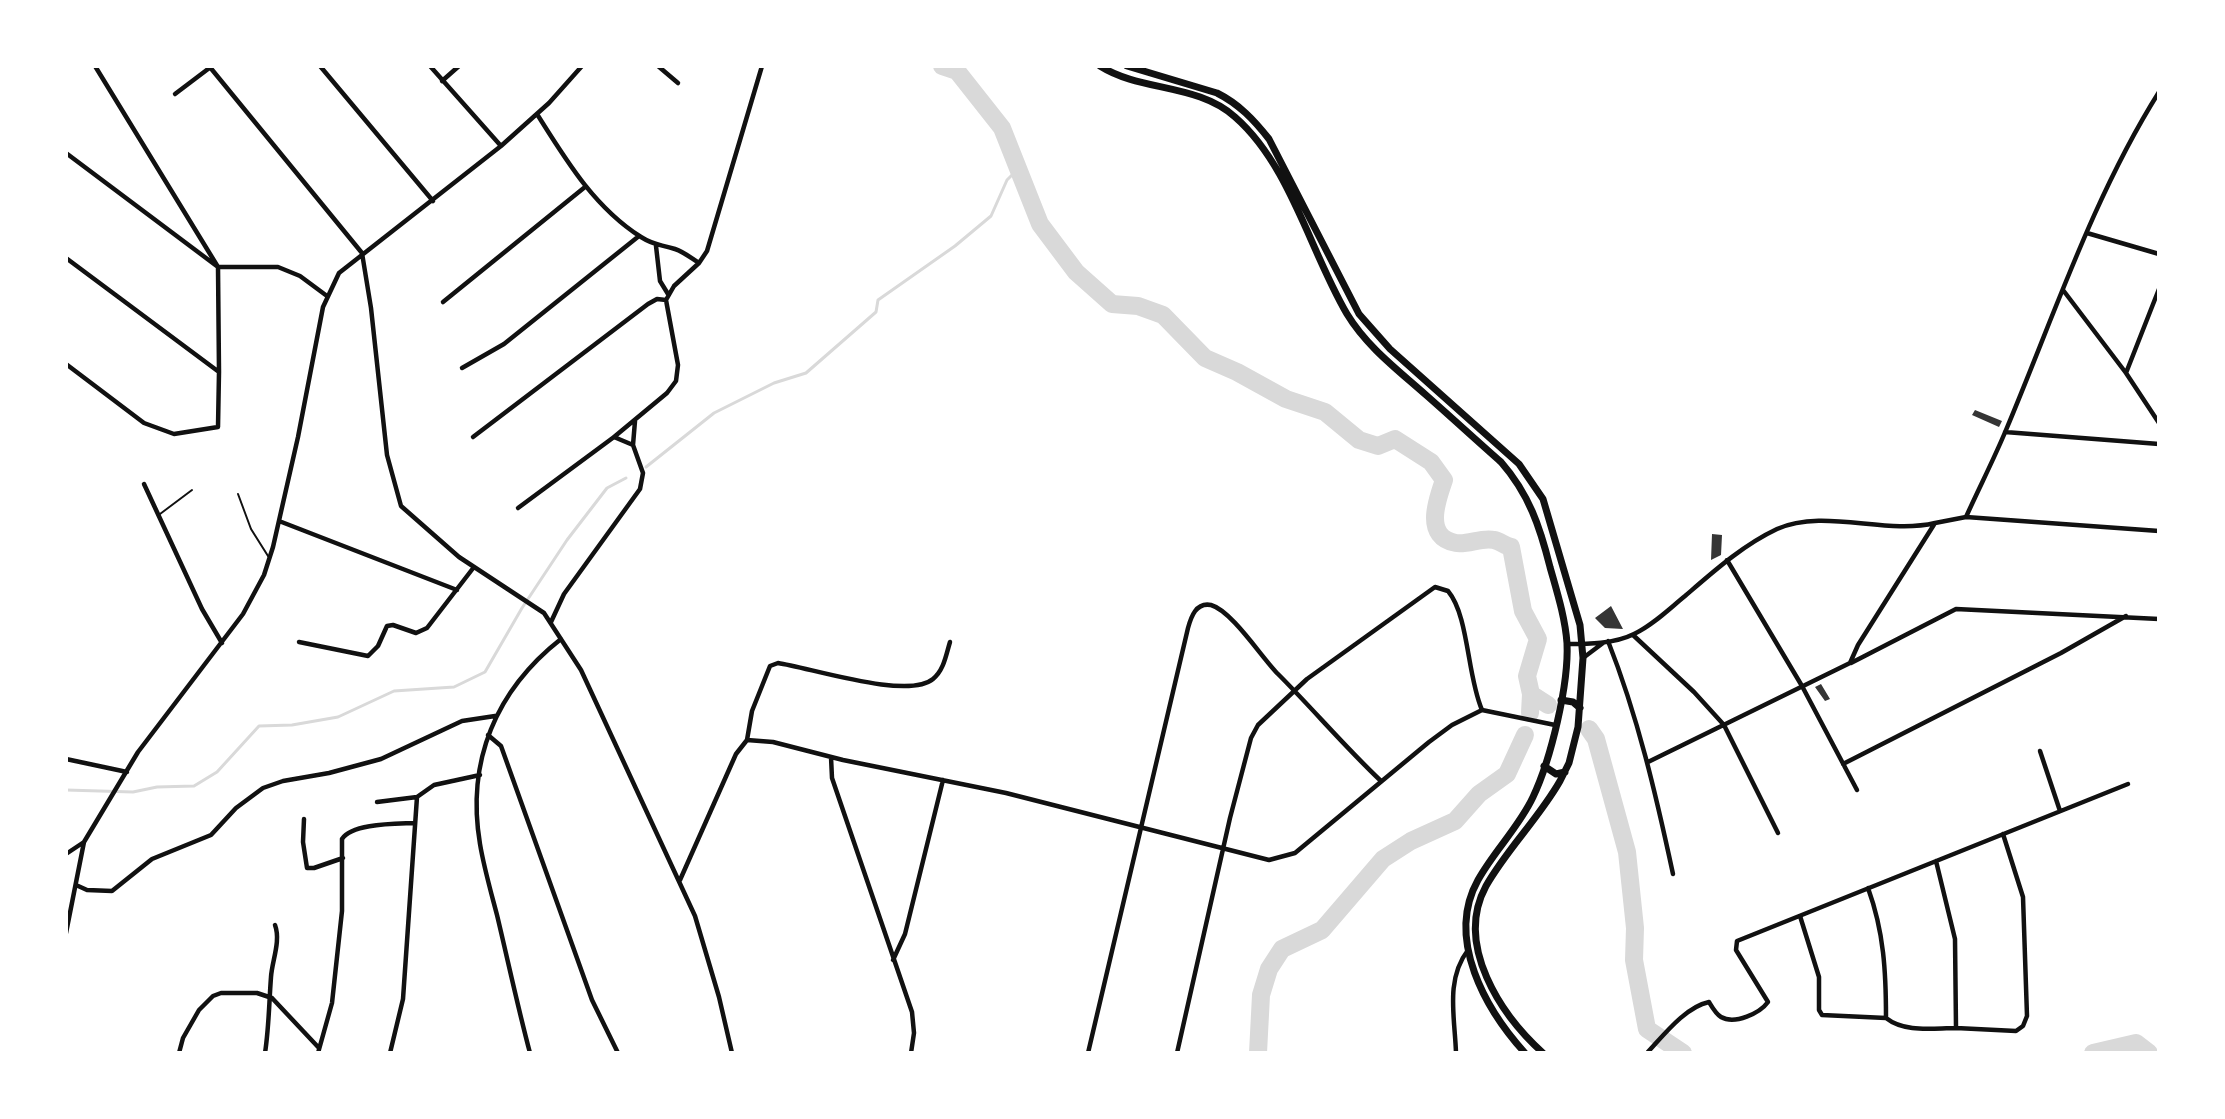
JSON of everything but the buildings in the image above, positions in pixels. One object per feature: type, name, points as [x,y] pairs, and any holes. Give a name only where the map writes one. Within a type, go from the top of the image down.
[{"type":"main road","points":[[1100,66],[1120,77],[1191,93],[1209,101],[1233,115],[1256,137],[1274,166],[1342,303],[1359,332],[1380,355],[1501,462],[1518,482],[1538,523],[1560,606],[1567,644],[1561,700],[1544,766],[1533,797],[1478,881],[1468,912],[1468,950],[1474,972],[1491,1008],[1508,1035],[1525,1053]]},
{"type":"main road","points":[[1127,66],[1140,67],[1230,99],[1257,124],[1269,139],[1359,314],[1390,349],[1519,464],[1543,499],[1580,625],[1583,658],[1580,708],[1569,763],[1565,772],[1550,799],[1492,876],[1480,899],[1477,913],[1478,947],[1496,998],[1509,1019],[1543,1053]]},
{"type":"main road","points":[[1561,700],[1573,702],[1580,708]]},
{"type":"main road","points":[[1544,766],[1556,774],[1565,772]]},
{"type":"street","points":[[66,364],[144,423],[174,434],[219,427],[218,267],[95,66]]},
{"type":"street","points":[[175,94],[210,66],[269,142],[355,242],[362,254],[371,309],[387,455],[397,497],[406,513],[474,567],[544,613],[551,622],[595,696],[680,880],[705,948],[732,1053]]},
{"type":"street","points":[[320,66],[433,201]]},
{"type":"street","points":[[430,66],[501,146]]},
{"type":"street","points":[[442,81],[459,66]]},
{"type":"street","points":[[66,933],[84,842],[145,742],[222,643],[253,597],[270,559],[327,296],[339,273],[501,146],[537,114],[582,66]]},
{"type":"street","points":[[658,66],[678,83]]},
{"type":"street","points":[[473,437],[648,304],[667,297],[699,263],[707,251],[762,66]]},
{"type":"street","points":[[1966,517],[2006,432],[2087,233],[2120,162],[2159,92]]},
{"type":"street","points":[[537,114],[585,187],[639,236],[656,246],[676,249],[699,263]]},
{"type":"street","points":[[66,153],[218,267],[278,267],[300,276],[327,296]]},
{"type":"street","points":[[443,302],[585,187]]},
{"type":"street","points":[[2087,233],[2159,254]]},
{"type":"street","points":[[462,368],[504,344],[639,236]]},
{"type":"street","points":[[518,508],[635,421],[673,387],[678,375],[675,341],[667,297],[660,281],[656,246]]},
{"type":"street","points":[[66,258],[219,372]]},
{"type":"street","points":[[2126,373],[2159,289]]},
{"type":"street","points":[[2063,290],[2126,373],[2159,423]]},
{"type":"street","points":[[551,622],[564,594],[640,489],[642,467],[633,445],[635,421]]},
{"type":"street","points":[[2006,432],[2159,444]]},
{"type":"street","points":[[614,437],[633,445]]},
{"type":"street","points":[[144,484],[160,514],[202,609],[222,643]]},
{"type":"street","points":[[1567,644],[1606,642],[1633,635],[1652,624],[1728,560],[1759,538],[1798,522],[1904,528],[1966,517],[2159,531]]},
{"type":"street","points":[[279,521],[458,590]]},
{"type":"street","points":[[1850,663],[1858,645],[1935,524]]},
{"type":"street","points":[[1728,560],[1802,686],[1857,790]]},
{"type":"street","points":[[299,642],[368,656],[378,646],[387,626],[393,625],[416,633],[422,632],[458,590],[474,567]]},
{"type":"street","points":[[1177,1053],[1223,848],[1251,738],[1258,725],[1295,689],[1430,589],[1440,587],[1451,594],[1460,614],[1474,691],[1482,710]]},
{"type":"street","points":[[1088,1053],[1190,620],[1198,608],[1211,605],[1227,616],[1381,781]]},
{"type":"street","points":[[1648,762],[1956,609],[2159,619]]},
{"type":"street","points":[[1843,764],[2061,653],[2126,616]]},
{"type":"street","points":[[1633,635],[1694,692],[1724,725],[1778,833]]},
{"type":"street","points":[[530,1053],[480,845],[477,808],[480,775],[488,735],[495,716],[510,690],[561,639]]},
{"type":"street","points":[[680,880],[736,754],[747,740],[762,681],[768,668],[774,664],[873,683],[916,687],[928,682],[939,673],[950,642]]},
{"type":"street","points":[[1583,658],[1606,642]]},
{"type":"street","points":[[1606,642],[1628,692],[1648,762],[1673,874]]},
{"type":"street","points":[[747,740],[773,742],[831,758],[1006,793],[1269,860],[1294,853],[1452,725],[1482,710],[1555,725]]},
{"type":"street","points":[[76,885],[87,890],[106,893],[112,891],[152,858],[195,844],[211,835],[236,807],[273,783],[381,759],[462,722],[495,716]]},
{"type":"street","points":[[488,735],[501,746],[592,1000],[618,1053]]},
{"type":"street","points":[[2040,751],[2060,811]]},
{"type":"street","points":[[831,758],[832,778],[914,1022],[911,1053]]},
{"type":"street","points":[[66,759],[127,772]]},
{"type":"street","points":[[377,802],[417,797],[434,785],[480,775]]},
{"type":"street","points":[[893,960],[906,934],[943,780]]},
{"type":"street","points":[[1647,1053],[1675,1025],[1701,1004],[1709,1002],[1719,1016],[1729,1020],[1761,1011],[1768,1002],[1736,950],[1737,941],[2128,784]]},
{"type":"street","points":[[390,1053],[404,999],[417,797]]},
{"type":"street","points":[[304,819],[303,851],[307,868],[314,868],[343,858]]},
{"type":"street","points":[[319,1050],[332,1003],[344,894],[342,839],[348,832],[415,823]]},
{"type":"street","points":[[1800,916],[1819,977],[1822,1015],[1886,1018],[1893,1024],[1905,1028],[2016,1031],[2023,1026],[2027,1016],[2023,897],[2003,834]]},
{"type":"street","points":[[66,854],[84,842]]},
{"type":"street","points":[[1936,861],[1955,939],[1956,1028]]},
{"type":"street","points":[[1868,888],[1882,935],[1886,966],[1886,1018]]},
{"type":"street","points":[[266,1053],[272,998],[271,976],[277,933],[275,925]]},
{"type":"street","points":[[1455,1053],[1452,1015],[1454,988],[1460,963],[1468,950]]},
{"type":"street","points":[[179,1053],[183,1038],[199,1010],[213,996],[257,993],[272,998],[319,1050]]},
{"type":"lane","points":[[160,514],[192,490]]},
{"type":"lane","points":[[238,494],[251,529],[270,559]]},
{"type":"waterway","points":[[942,66],[957,71],[1002,128],[1040,224],[1076,272],[1112,304],[1138,306],[1163,315],[1205,358],[1237,372],[1286,399],[1325,412],[1359,440],[1378,446],[1395,439],[1431,462],[1444,480],[1438,497],[1435,517],[1439,533],[1456,543],[1489,539],[1511,547],[1523,611],[1538,639],[1527,676],[1531,694],[1530,713]]},
{"type":"waterway","points":[[646,467],[714,413],[774,383],[806,373],[876,312],[878,300],[955,246],[991,216],[1007,180],[1019,168]]},
{"type":"waterway","points":[[66,790],[133,792],[157,787],[194,786],[217,772],[259,726],[292,725],[338,717],[394,691],[454,687],[485,672],[522,608],[567,540],[607,488],[626,478]]},
{"type":"waterway","points":[[1531,694],[1548,705]]},
{"type":"waterway","points":[[1589,729],[1596,739],[1627,852],[1635,928],[1634,960],[1647,1029],[1683,1053]]},
{"type":"waterway","points":[[1258,1053],[1261,995],[1269,969],[1282,949],[1322,930],[1383,859],[1411,841],[1455,821],[1479,794],[1507,774],[1525,735]]},
{"type":"waterway","points":[[2093,1053],[2136,1043],[2149,1053]]}]
